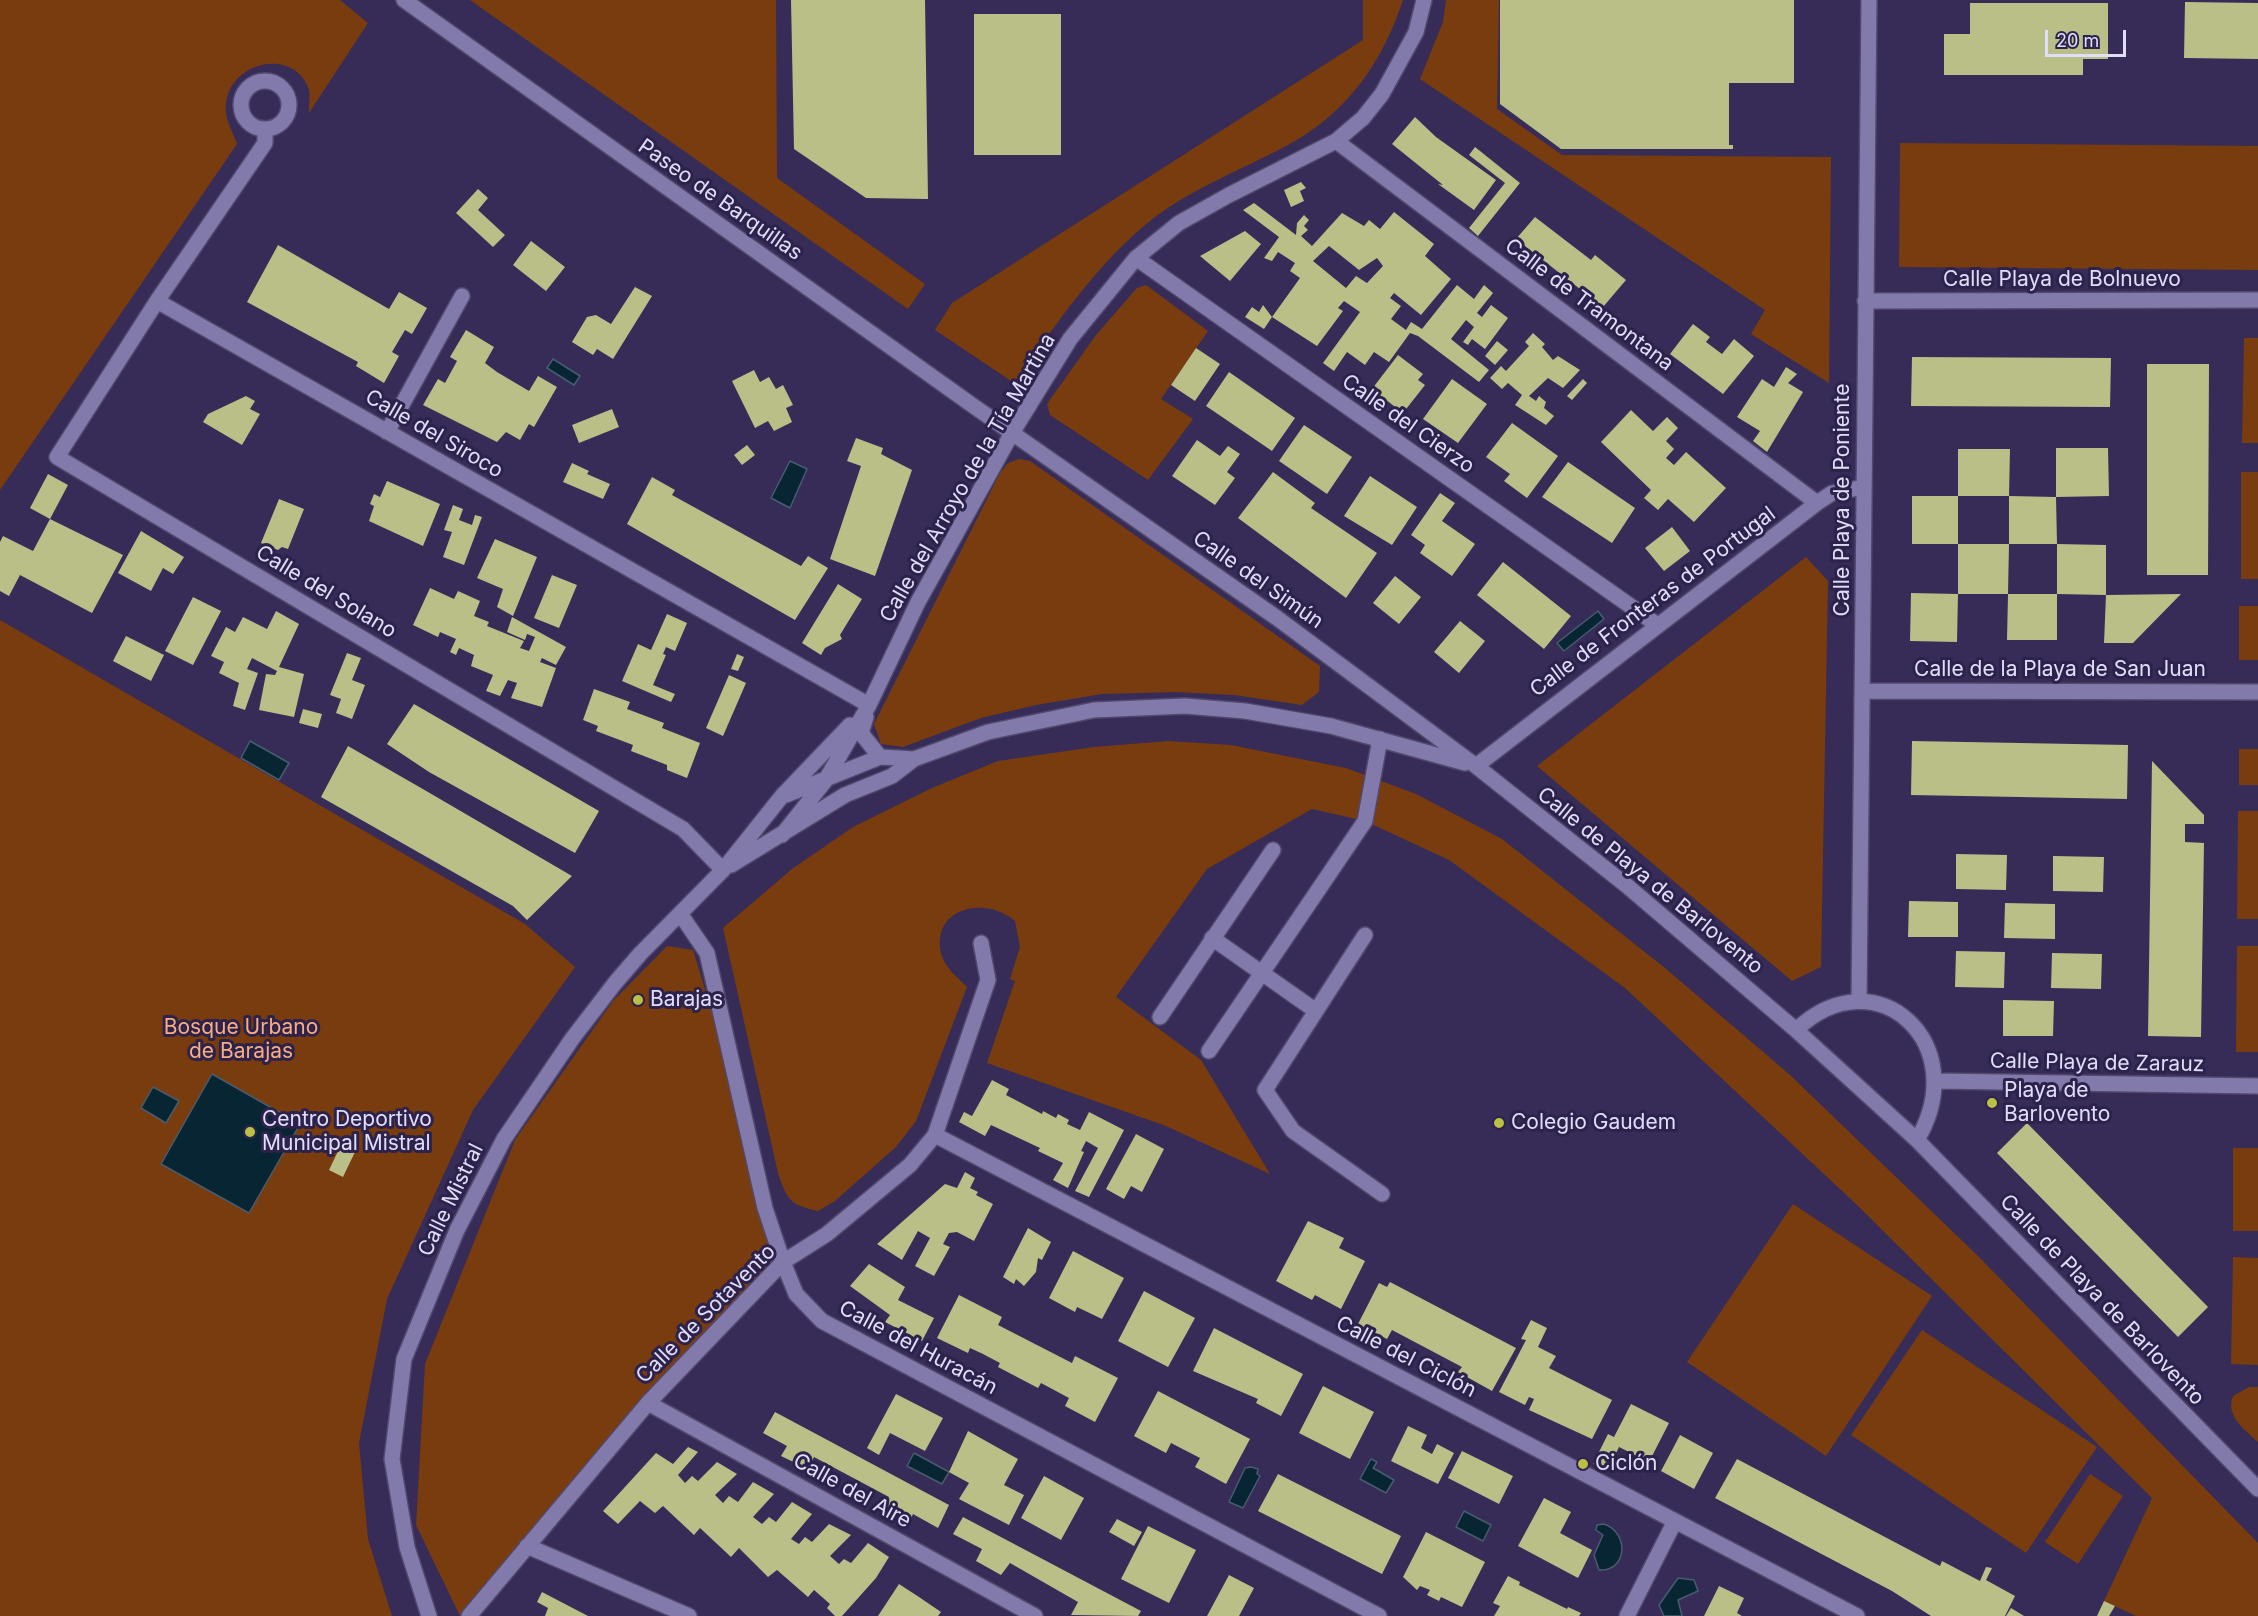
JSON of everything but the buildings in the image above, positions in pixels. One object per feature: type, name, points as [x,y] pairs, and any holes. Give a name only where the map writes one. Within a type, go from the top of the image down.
[{"type":"street","name":"Paseo de Barquillas","points":[[404,0],[1012,433]]},
{"type":"street","name":"Calle del Arroyo de la Tía Martina","points":[[869,705],[918,602],[1012,433],[1070,339],[1136,258],[1179,223],[1336,141],[1363,118],[1382,94],[1416,32],[1424,0]]},
{"type":"street","name":"Calle Playa de Poniente","points":[[1859,1001],[1869,0]]},
{"type":"street","points":[[157,301],[265,143],[265,129]]},
{"type":"street","name":"Calle de Tramontana","points":[[1336,141],[1817,503]]},
{"type":"street","name":"Calle del Cierzo","points":[[1136,258],[1656,624]]},
{"type":"street","points":[[387,432],[462,296]]},
{"type":"street","name":"Calle Playa de Bolnuevo","points":[[1865,301],[2258,300]]},
{"type":"street","name":"Calle del Siroco","points":[[157,301],[869,705]]},
{"type":"street","name":"Calle del Solano","points":[[157,301],[57,457],[683,829],[723,870]]},
{"type":"street","name":"Calle del Simún","points":[[1012,433],[1277,618],[1476,766]]},
{"type":"street","name":"Calle de Fronteras de Portugal","points":[[1476,766],[1656,624],[1817,503],[1832,493],[1864,487]]},
{"type":"street","name":"Calle de la Playa de San Juan","points":[[1863,691],[2258,692]]},
{"type":"street","points":[[723,870],[782,796],[869,705]]},
{"type":"street","points":[[782,835],[825,781],[869,705]]},
{"type":"street","points":[[869,705],[861,733],[880,757]]},
{"type":"street","points":[[723,870],[845,795],[892,777],[914,759],[988,732],[1094,710],[1185,706],[1277,716],[1380,739],[1476,766]]},
{"type":"street","points":[[1209,1051],[1365,820],[1380,739]]},
{"type":"street","points":[[782,796],[825,781],[880,757],[914,759]]},
{"type":"street","name":"Calle de Playa de Barlovento","points":[[1476,766],[1626,885],[1796,1030],[1917,1140],[2258,1489]]},
{"type":"street","points":[[1160,1017],[1273,850]]},
{"type":"street","name":"Calle Mistral","points":[[429,1616],[407,1547],[392,1459],[404,1359],[457,1230],[504,1139],[572,1039],[615,983],[640,954],[723,870]]},
{"type":"street","name":"Calle del Huracán","points":[[681,915],[707,953],[765,1208],[783,1262],[796,1294],[822,1321],[1379,1616]]},
{"type":"street","points":[[1365,935],[1265,1090],[1293,1131],[1382,1194]]},
{"type":"street","points":[[1212,938],[1316,1011]]},
{"type":"street","name":"Calle de Sotavento","points":[[469,1616],[648,1402],[783,1262],[827,1234],[910,1165],[935,1135],[988,980],[981,943]]},
{"type":"street","points":[[1796,1030],[1824,1009],[1840,1003],[1859,1001],[1886,1007],[1902,1016],[1919,1032],[1929,1048],[1936,1081],[1934,1098],[1926,1124],[1917,1140]]},
{"type":"street","name":"Calle Playa de Zarauz","points":[[1936,1081],[2258,1086]]},
{"type":"street","name":"Calle del Ciclón","points":[[935,1135],[1857,1616]]},
{"type":"street","name":"Calle del Aire","points":[[648,1402],[1035,1616]]},
{"type":"street","points":[[1627,1616],[1675,1521]]},
{"type":"street","points":[[527,1546],[689,1616]]},
{"type":"green space","points":[[0,0],[340,0],[368,23],[309,113],[309,90],[301,76],[289,67],[275,64],[260,66],[246,72],[235,82],[228,96],[226,113],[237,144],[0,490]]},
{"type":"green space","points":[[470,0],[776,0],[777,178],[925,284],[908,309]]},
{"type":"green space","points":[[1363,0],[1403,0],[1386,43],[1349,98],[1315,128],[1295,141],[1189,195],[1134,234],[1079,295],[1014,383],[935,330],[952,303],[1363,40]]},
{"type":"green space","points":[[1446,0],[1499,0],[1497,109],[1562,155],[1831,157],[1829,383],[1751,334],[1765,310],[1420,79],[1443,22]]},
{"type":"green space","points":[[1900,143],[2258,146],[2258,270],[1899,267]]},
{"type":"green space","points":[[1146,285],[1208,331],[1161,399],[1193,419],[1148,480],[1050,415],[1047,404],[1096,335],[1137,288]]},
{"type":"green space","points":[[2244,338],[2258,338],[2258,443],[2242,443]]},
{"type":"green space","points":[[1019,459],[1030,461],[1320,666],[1319,692],[1302,705],[1234,695],[1176,692],[1102,694],[1036,705],[981,718],[903,747],[881,744],[874,724],[1000,473],[1008,463]]},
{"type":"green space","points":[[2241,472],[2258,472],[2258,579],[2241,579]]},
{"type":"green space","points":[[1806,557],[1828,581],[1821,967],[1792,981],[1537,766]]},
{"type":"green space","points":[[2239,606],[2258,606],[2258,660],[2239,660]]},
{"type":"green space","name":"Bosque Urbano de Barajas","points":[[0,620],[525,924],[575,967],[473,1110],[387,1299],[359,1443],[368,1539],[392,1616],[0,1616]]},
{"type":"green space","points":[[1168,741],[1231,745],[1346,768],[1416,794],[1502,839],[1665,968],[1789,1074],[1978,1256],[2258,1543],[2258,1616],[2136,1616],[2104,1601],[2152,1498],[1856,1204],[1625,988],[1449,860],[1365,821],[1312,809],[1207,869],[1116,997],[1201,1060],[1270,1174],[1166,1126],[987,1063],[1015,981],[1010,979],[1020,947],[1015,921],[1003,913],[976,908],[963,910],[952,916],[944,925],[940,938],[941,953],[945,963],[967,987],[916,1121],[896,1147],[835,1201],[818,1211],[791,1200],[778,1173],[723,928],[792,869],[853,827],[932,788],[998,761],[1094,747]]},
{"type":"green space","points":[[2239,749],[2258,749],[2258,785],[2239,785]]},
{"type":"green space","points":[[2238,811],[2258,811],[2258,919],[2237,919]]},
{"type":"green space","points":[[667,946],[693,950],[741,1108],[783,1262],[469,1616],[460,1616],[416,1525],[425,1364],[515,1140],[613,1001]]},
{"type":"green space","points":[[2237,946],[2258,946],[2258,1052],[2236,1052]]},
{"type":"green space","points":[[2233,1148],[2258,1148],[2258,1231],[2233,1231]]},
{"type":"green space","points":[[1793,1204],[1932,1296],[1826,1456],[1687,1362]]},
{"type":"green space","points":[[2233,1257],[2258,1258],[2258,1365],[2231,1364]]},
{"type":"green space","points":[[1922,1330],[2097,1447],[2026,1553],[1851,1435]]},
{"type":"green space","points":[[2249,1387],[2258,1387],[2258,1442],[2242,1427],[2232,1410],[2233,1396]]},
{"type":"green space","points":[[2090,1474],[2123,1496],[2078,1564],[2045,1542]]},
{"type":"water","points":[[553,359],[580,376],[574,385],[547,368]]},
{"type":"water","points":[[790,461],[807,469],[790,508],[771,498]]},
{"type":"water","points":[[1598,611],[1604,619],[1564,651],[1557,643]]},
{"type":"water","points":[[250,741],[289,763],[279,780],[241,758]]},
{"type":"water","points":[[212,1074],[300,1124],[249,1213],[161,1164]]},
{"type":"water","points":[[153,1087],[179,1101],[166,1123],[141,1108]]},
{"type":"water","points":[[914,1453],[949,1472],[942,1484],[907,1466]]},
{"type":"water","points":[[1371,1459],[1377,1462],[1373,1468],[1394,1480],[1386,1493],[1360,1479]]},
{"type":"water","points":[[1245,1468],[1258,1469],[1257,1474],[1260,1476],[1243,1508],[1229,1502]]},
{"type":"water","points":[[1464,1511],[1491,1525],[1483,1541],[1456,1527]]},
{"type":"water","points":[[1604,1524],[1618,1535],[1622,1551],[1615,1565],[1599,1570],[1594,1555],[1603,1535],[1596,1530],[1597,1525]]},
{"type":"water","points":[[1678,1578],[1694,1580],[1698,1591],[1678,1600],[1682,1616],[1664,1616],[1659,1605]]},
{"type":"place","name":"Barajas","points":[[638,1000]]},
{"type":"place","name":"Playa de Barlovento","points":[[1992,1103]]},
{"type":"place","name":"Colegio Gaudem","points":[[1499,1123]]},
{"type":"place","name":"Centro Deportivo Municipal Mistral","points":[[250,1132]]},
{"type":"place","name":"Ciclón","points":[[1583,1464]]}]
